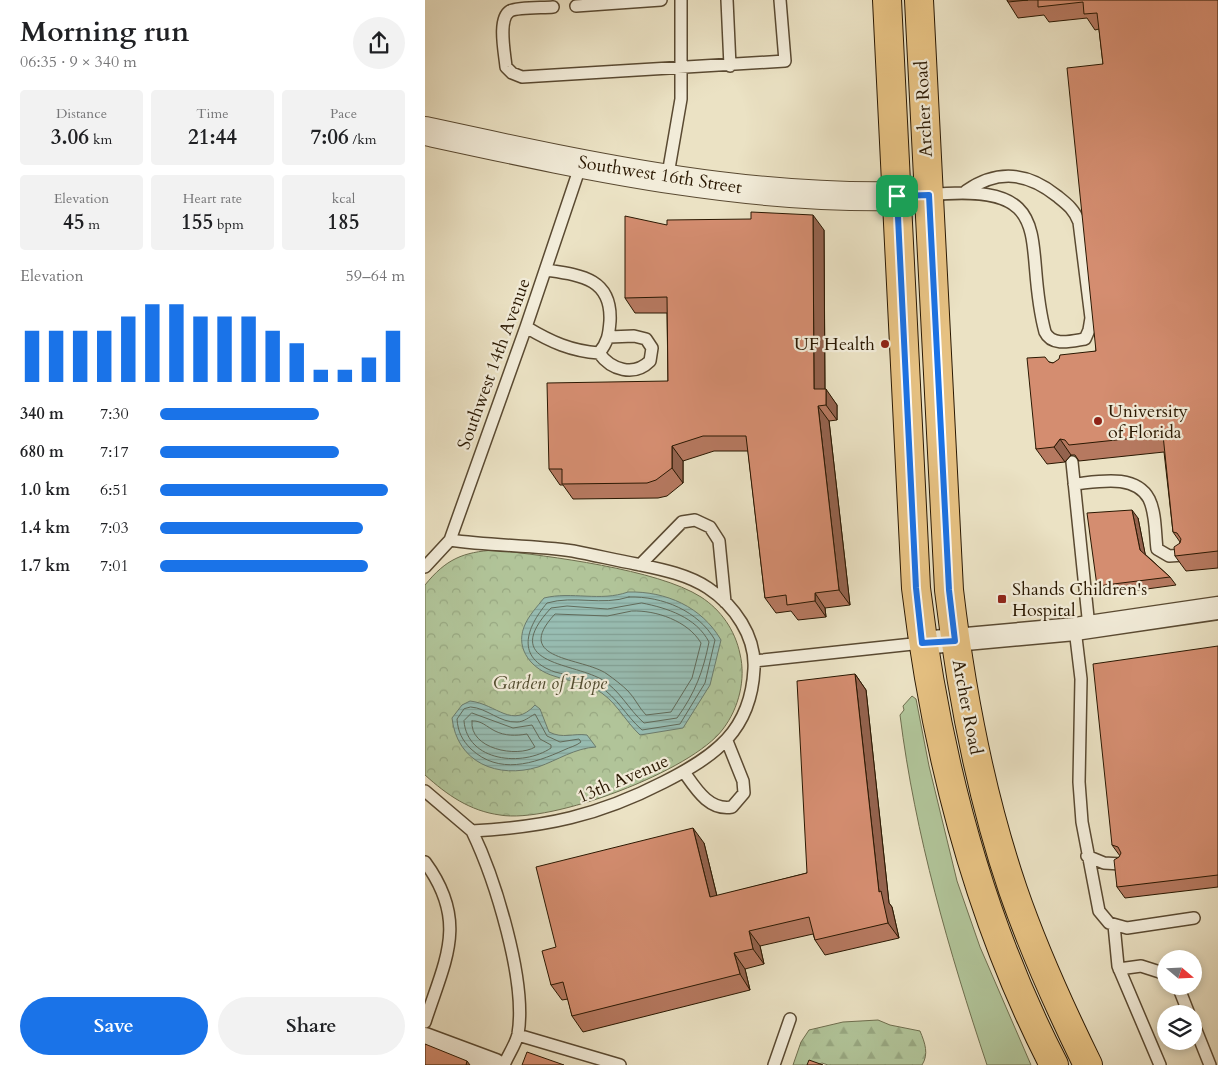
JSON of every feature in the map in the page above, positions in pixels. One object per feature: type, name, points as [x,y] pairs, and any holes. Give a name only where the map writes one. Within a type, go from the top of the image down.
[{"type":"main road","name":"Archer Road","points":[[887,0],[916,588],[922,643],[947,774],[981,892],[1007,965],[1032,1023],[1054,1065]]},
{"type":"main road","name":"Archer Road","points":[[919,0],[949,590],[955,641],[978,766],[1013,890],[1036,953],[1088,1065]]},
{"type":"street","name":"Southwest 16th Street","points":[[425,131],[667,180],[802,193],[897,196],[929,195]]},
{"type":"street","points":[[922,643],[1082,628],[1218,608]]},
{"type":"street","points":[[425,1039],[495,1065]]},
{"type":"lane","points":[[576,6],[661,0]]},
{"type":"lane","points":[[667,180],[681,99],[681,0]]},
{"type":"lane","points":[[727,0],[730,66]]},
{"type":"lane","points":[[553,7],[511,10],[505,16],[503,24],[506,68],[512,73],[522,77],[682,67],[730,66],[785,61],[780,0]]},
{"type":"lane","name":"Southwest 14th Avenue","points":[[425,567],[449,540],[526,327],[581,164]]},
{"type":"lane","points":[[929,195],[966,191],[1002,198],[1022,212],[1033,234],[1045,332],[1061,347],[1085,339],[1090,324],[1079,222],[1075,211],[1044,186],[1031,178],[1021,176],[990,179],[966,191]]},
{"type":"lane","points":[[546,270],[582,277],[593,282],[609,298],[611,310],[609,337],[599,353]]},
{"type":"lane","points":[[526,327],[563,347],[599,353],[606,363],[621,368],[641,368],[650,361],[652,348],[646,339],[634,336],[609,337]]},
{"type":"lane","points":[[1072,462],[1082,628],[1079,782],[1087,856],[1099,911],[1105,920],[1114,925],[1127,928],[1194,918]]},
{"type":"lane","points":[[1074,484],[1106,481],[1128,483],[1140,489],[1149,499],[1157,548],[1169,556],[1184,555]]},
{"type":"lane","points":[[639,565],[682,522],[695,520],[710,527],[719,541],[725,602]]},
{"type":"lane","points":[[449,540],[573,551],[666,570],[707,587],[740,616],[754,661],[922,643]]},
{"type":"lane","name":"13th Avenue","points":[[472,831],[541,826],[575,818],[619,804],[684,772],[707,758],[727,741],[739,724],[748,702],[753,682],[754,661]]},
{"type":"lane","points":[[684,772],[712,805],[722,808],[732,806],[740,800],[744,793],[743,781],[727,741]]},
{"type":"lane","points":[[425,791],[472,831],[491,876],[513,961],[518,1002],[518,1035],[504,1065]]},
{"type":"lane","points":[[1087,856],[1104,863],[1121,864]]},
{"type":"lane","points":[[425,862],[443,897],[451,926],[450,945],[425,1022]]},
{"type":"lane","points":[[1114,925],[1119,969],[1160,1065]]},
{"type":"lane","points":[[1119,969],[1141,966],[1157,971]]},
{"type":"lane","points":[[774,1065],[789,1019]]},
{"type":"lane","points":[[518,1035],[620,1065]]},
{"type":"lane","points":[[1202,1045],[1210,1065]]},
{"type":"green space","name":"Garden of Hope","points":[[495,550],[572,560],[630,571],[682,587],[708,602],[721,614],[731,629],[738,645],[742,664],[740,693],[729,721],[723,729],[707,745],[652,777],[585,803],[552,811],[523,816],[489,813],[459,801],[442,789],[425,775],[425,585],[440,569],[456,558]]},
{"type":"green space","points":[[912,696],[916,699],[929,766],[957,881],[980,947],[1031,1065],[987,1065],[959,979],[924,848],[906,760],[900,715],[904,710],[903,706]]},
{"type":"green space","points":[[878,1020],[890,1025],[920,1031],[926,1053],[922,1065],[828,1065],[822,1063],[817,1065],[793,1065],[801,1042],[809,1030],[843,1022]]},
{"type":"water","points":[[628,592],[656,594],[682,603],[704,618],[721,640],[710,685],[683,728],[640,735],[614,704],[602,693],[585,685],[546,673],[533,664],[524,651],[522,635],[524,627],[530,615],[544,598],[555,596],[607,596]]},
{"type":"water","points":[[470,701],[480,703],[511,716],[527,712],[535,705],[540,709],[549,732],[559,735],[587,735],[596,747],[574,752],[538,767],[508,771],[495,769],[482,764],[471,756],[455,734],[452,718],[462,705]]},
{"type":"building","points":[[1007,0],[1028,0],[1008,2]]},
{"type":"building","points":[[1038,0],[1218,0],[1218,551],[1175,556],[1174,547],[1180,543],[1181,539],[1177,533],[1173,532],[1163,435],[1069,445],[1065,440],[1060,439],[1054,447],[1036,449],[1027,358],[1045,357],[1049,362],[1053,363],[1059,359],[1060,355],[1096,351],[1067,68],[1103,64],[1097,13],[1084,14],[1083,2],[1038,7]]},
{"type":"building","points":[[751,212],[813,215],[814,389],[826,389],[826,405],[818,406],[839,590],[815,593],[815,601],[787,605],[786,595],[765,598],[746,436],[703,436],[672,446],[672,468],[656,480],[647,483],[562,484],[562,469],[549,469],[547,383],[668,381],[667,297],[625,298],[625,216],[667,225],[667,220],[751,219]]},
{"type":"building","points":[[1132,510],[1140,550],[1170,577],[1097,586],[1087,513]]},
{"type":"building","points":[[1218,646],[1218,875],[1117,887],[1114,860],[1121,853],[1118,847],[1112,845],[1093,664]]},
{"type":"building","points":[[855,674],[879,892],[881,891],[888,923],[815,940],[809,917],[749,931],[753,949],[734,953],[740,974],[572,1016],[563,982],[551,985],[542,951],[556,947],[536,867],[693,828],[710,897],[807,873],[797,681]]},
{"type":"building","points":[[425,1044],[467,1061],[466,1065],[425,1065]]},
{"type":"building","points":[[527,1052],[564,1065],[522,1065]]},
{"type":"building","points":[[809,1060],[823,1065],[807,1065]]},
{"type":"place","name":"UF Health","points":[[885,344]]},
{"type":"place","name":"University of Florida","points":[[1098,421]]},
{"type":"place","name":"Shands Children's Hospital","points":[[1002,599]]},
{"type":"route","points":[[929,195],[949,590],[955,641],[922,643],[916,588],[897,196],[929,195]]}]
